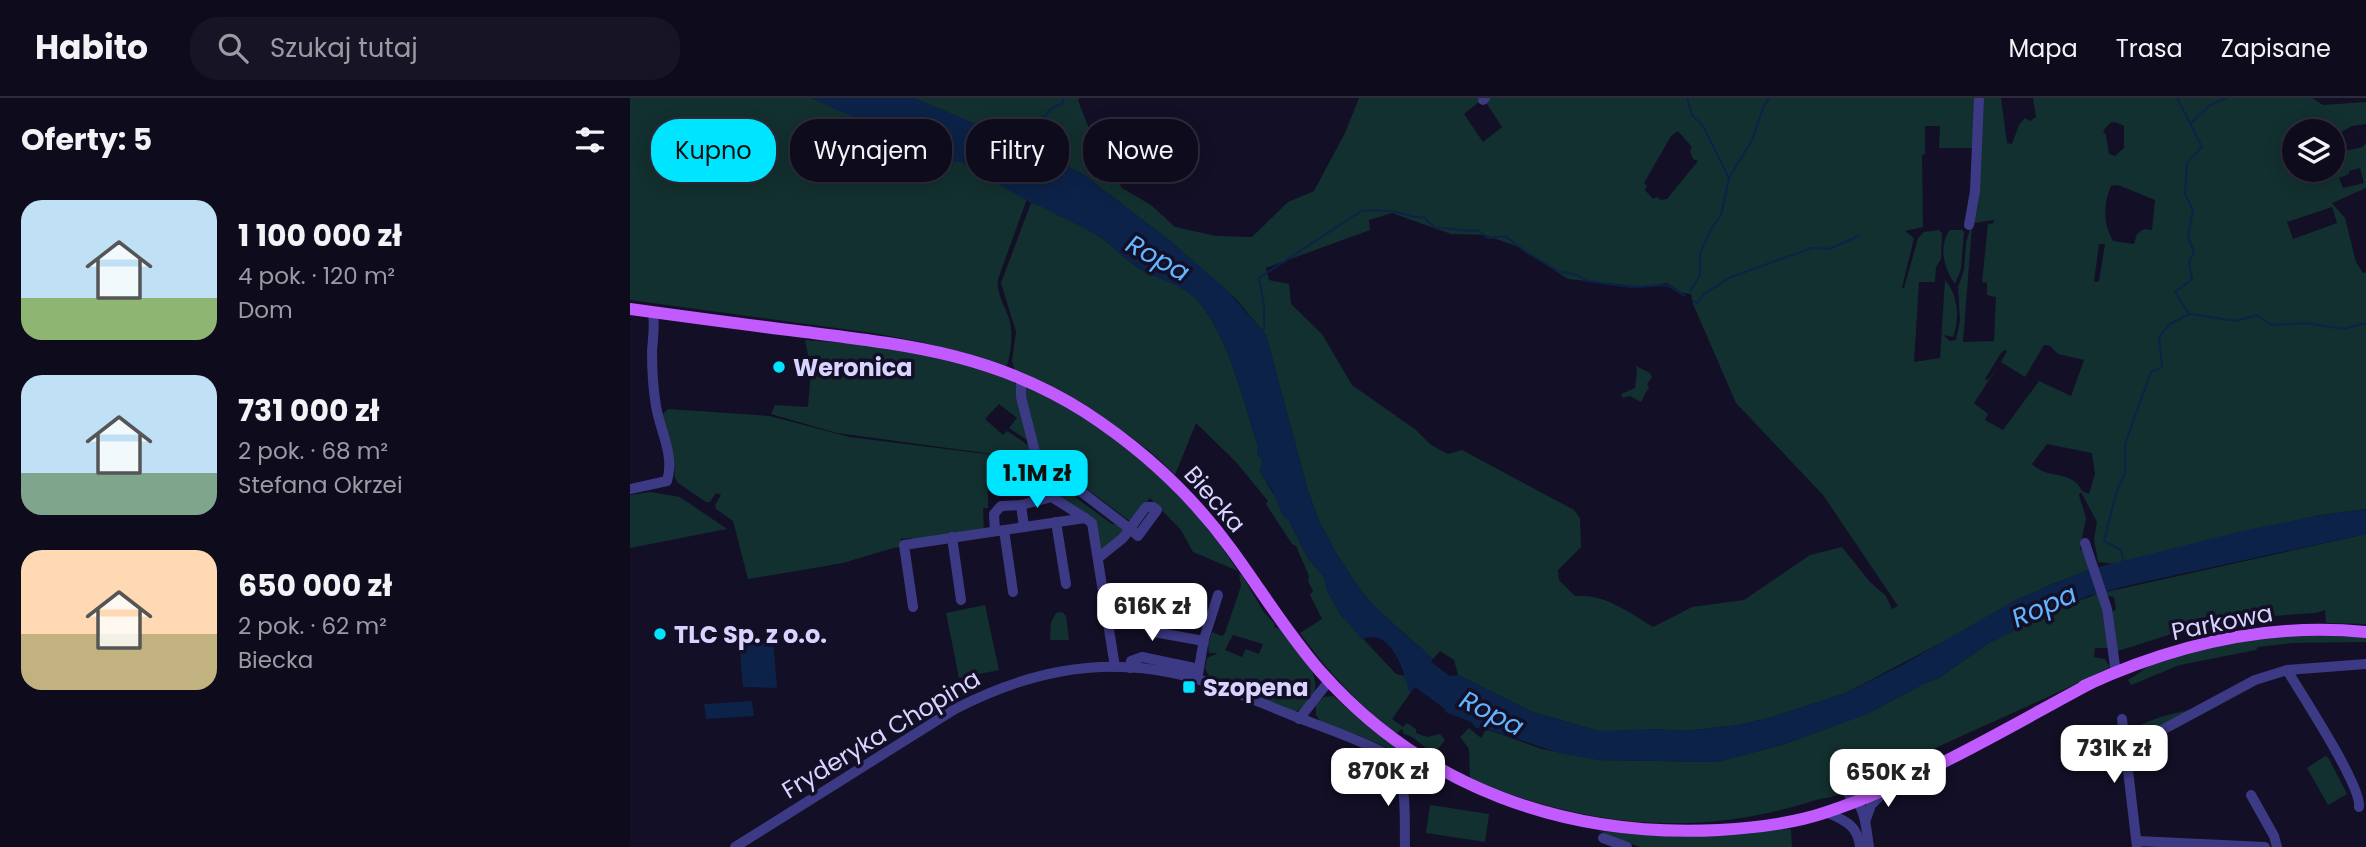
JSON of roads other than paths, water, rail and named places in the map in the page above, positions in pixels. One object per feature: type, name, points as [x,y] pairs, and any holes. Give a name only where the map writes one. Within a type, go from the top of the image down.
[{"type":"main road","name":"Biecka","points":[[630,309],[918,347],[954,355],[1021,379],[1081,410],[1155,464],[1186,494],[1230,547],[1295,639],[1329,681],[1367,718],[1401,744],[1441,769],[1492,794],[1558,817],[1596,825],[1654,831],[1752,828],[1826,812],[1852,799]]},
{"type":"main road","name":"Parkowa","points":[[1852,799],[2091,683],[2178,649],[2228,638],[2299,630],[2366,632]]},
{"type":"main road","name":"Parkowa","points":[[1852,799],[1892,785],[1954,756],[2091,683]]},
{"type":"main road","name":"Biecka","points":[[1699,831],[1852,799]]},
{"type":"street","points":[[1969,225],[1975,191],[1979,98]]},
{"type":"street","points":[[630,489],[667,481],[670,472],[670,458],[656,407],[652,350],[655,325],[653,312]]},
{"type":"street","points":[[1021,379],[1021,397],[1047,494],[1092,523],[1115,667]]},
{"type":"street","points":[[1038,455],[1044,465],[1130,529],[1098,558]]},
{"type":"street","points":[[1043,483],[1049,475],[1058,474]]},
{"type":"street","points":[[1013,592],[994,514],[1001,506],[1021,505],[1052,497]]},
{"type":"street","points":[[1021,505],[1024,527]]},
{"type":"street","points":[[913,607],[904,545],[1086,518]]},
{"type":"street","points":[[1056,522],[1066,584]]},
{"type":"street","points":[[952,537],[961,600]]},
{"type":"street","points":[[2085,543],[2107,609],[2116,673]]},
{"type":"street","points":[[1198,674],[1204,641],[1218,595]]},
{"type":"street","points":[[1154,632],[1204,641]]},
{"type":"street","points":[[2125,750],[2255,680],[2287,670],[2366,664]]},
{"type":"street","name":"Fryderyka Chopina","points":[[735,847],[956,709],[990,691],[1025,678],[1056,671],[1115,667],[1198,674],[1380,751],[1395,761],[1402,777],[1405,847]]},
{"type":"street","points":[[2287,670],[2348,775],[2360,801],[2359,807]]},
{"type":"street","points":[[1299,719],[1329,681]]},
{"type":"street","points":[[2122,719],[2137,844],[2265,847]]},
{"type":"street","points":[[1865,823],[1871,805],[1892,785]]},
{"type":"street","points":[[2251,795],[2274,836],[2277,847]]},
{"type":"street","points":[[1852,799],[1865,823],[1869,847]]},
{"type":"street","points":[[1852,799],[1860,842]]},
{"type":"street","points":[[1826,812],[1844,819],[1860,842]]},
{"type":"street","points":[[1603,838],[1627,847]]},
{"type":"water","points":[[812,98],[914,98],[966,120],[966,164],[952,160],[952,119],[856,119]]},
{"type":"water","name":"Ropa","points":[[1069,167],[1083,174],[1083,182],[1093,182],[1169,240],[1226,289],[1266,335],[1308,491],[1319,521],[1362,592],[1378,610],[1433,659],[1431,662],[1450,676],[1458,675],[1530,711],[1598,731],[1683,731],[1739,725],[1773,717],[1846,693],[1902,665],[2019,598],[2091,569],[2246,530],[2366,509],[2366,534],[2130,585],[2088,596],[2074,603],[2063,601],[2045,611],[2045,615],[1987,644],[1939,678],[1867,714],[1785,744],[1717,762],[1599,760],[1559,753],[1487,729],[1476,728],[1471,722],[1445,712],[1445,709],[1415,687],[1409,691],[1400,663],[1388,645],[1381,639],[1362,639],[1340,614],[1327,590],[1324,577],[1307,557],[1289,520],[1284,518],[1260,471],[1263,461],[1257,454],[1257,443],[1226,349],[1208,314],[1197,300],[1173,283],[1140,269],[1096,234],[996,182],[1069,182]]},
{"type":"water","points":[[773,639],[777,688],[743,687],[739,642]]},
{"type":"water","points":[[752,701],[754,716],[706,719],[704,704]]},
{"type":"waterway","points":[[1042,119],[1052,108],[1063,103],[1063,98]]},
{"type":"waterway","points":[[1687,98],[1692,115],[1703,126],[1728,176]]},
{"type":"waterway","points":[[1690,291],[1700,275],[1700,254],[1711,229],[1721,215],[1729,178],[1752,140],[1769,98]]},
{"type":"waterway","points":[[2124,564],[2121,550],[2104,541],[2116,493],[2125,473],[2125,444],[2151,372],[2162,367],[2159,337],[2170,324],[2189,314],[2175,292],[2192,279],[2189,263],[2194,252],[2188,236],[2193,210],[2185,194],[2187,163],[2202,147],[2177,98]]},
{"type":"waterway","points":[[2191,123],[2210,105],[2226,98]]},
{"type":"waterway","points":[[1264,330],[1264,305],[1259,278],[1361,211],[1396,212],[1424,217],[1435,228],[1478,230],[1488,238],[1505,236],[1560,272],[1574,274],[1588,281],[1631,287],[1667,285],[1685,296]]},
{"type":"waterway","points":[[1694,301],[1697,303],[1704,294],[1731,277],[1812,248],[1829,249],[1859,236]]},
{"type":"waterway","points":[[2191,314],[2236,321],[2257,315],[2271,325],[2306,323],[2343,329],[2366,323]]},
{"type":"place","name":"Weronica","points":[[779,367]]},
{"type":"place","name":"TLC Sp. z o.o.","points":[[660,634]]},
{"type":"place","name":"Szopena","points":[[1189,687]]}]
